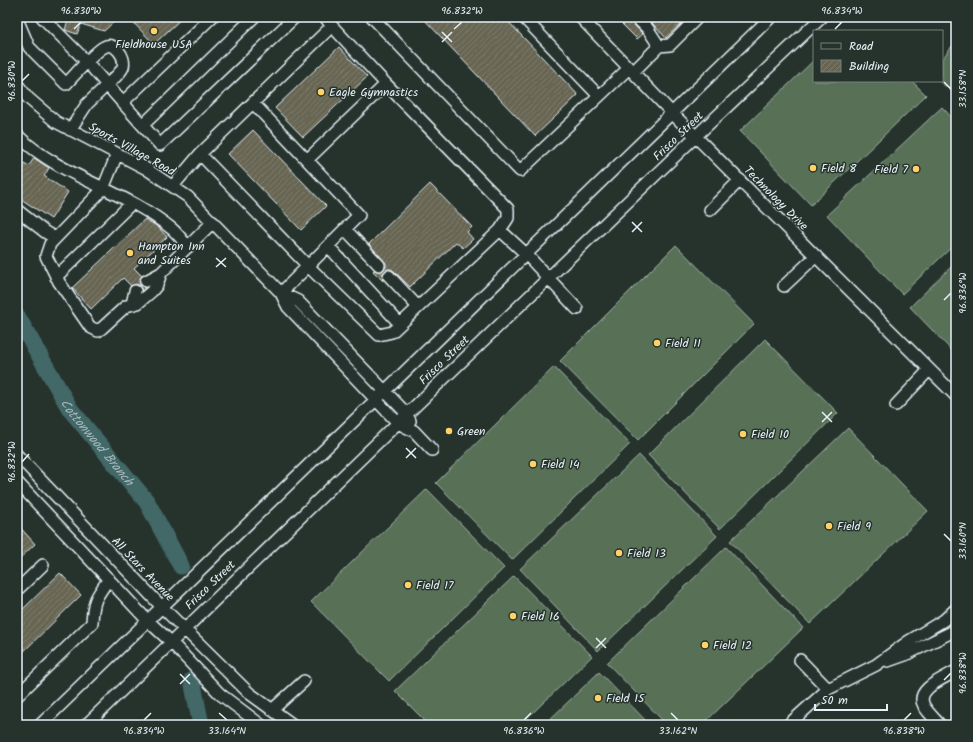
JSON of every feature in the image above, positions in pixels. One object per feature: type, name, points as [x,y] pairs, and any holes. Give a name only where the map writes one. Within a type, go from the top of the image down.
[{"type":"street","points":[[42,17],[87,62],[160,145],[295,17]]},
{"type":"street","points":[[122,103],[212,17]]},
{"type":"street","points":[[143,125],[254,17]]},
{"type":"street","points":[[200,154],[308,266],[379,335],[392,332],[500,230],[508,218],[508,208],[386,84],[325,17]]},
{"type":"street","points":[[372,17],[520,171],[599,96],[659,46],[670,45],[698,17]]},
{"type":"street","points":[[523,17],[599,96]]},
{"type":"street","name":"Technology Drive","points":[[580,17],[672,112],[956,396]]},
{"type":"street","points":[[636,17],[648,29],[659,46]]},
{"type":"street","name":"Frisco Street","points":[[40,725],[161,606],[527,255],[771,17]]},
{"type":"street","name":"Frisco Street","points":[[86,725],[184,628],[696,136],[822,17]]},
{"type":"street","points":[[17,19],[28,47],[66,84],[102,48],[111,46],[120,52],[123,66],[107,85],[87,104],[70,130]]},
{"type":"street","points":[[173,186],[200,154],[332,26]]},
{"type":"street","points":[[307,160],[386,84]]},
{"type":"street","name":"Sports Village Road","points":[[19,91],[56,122],[145,168],[188,197],[281,293],[288,307],[375,400],[398,423],[414,432]]},
{"type":"street","points":[[253,103],[359,215],[281,293]]},
{"type":"street","points":[[17,136],[43,156],[161,220],[173,230],[188,247]]},
{"type":"street","points":[[117,154],[104,189],[55,238],[50,244],[46,256],[56,277],[90,327],[98,331],[126,306],[138,303],[152,291],[157,285],[161,273]]},
{"type":"street","points":[[710,210],[740,180]]},
{"type":"street","points":[[56,277],[132,203]]},
{"type":"street","points":[[17,210],[55,238]]},
{"type":"street","points":[[146,281],[161,273],[213,222]]},
{"type":"street","points":[[345,229],[379,265]]},
{"type":"street","points":[[500,230],[527,255],[577,309]]},
{"type":"street","points":[[328,246],[400,324]]},
{"type":"street","points":[[784,286],[816,256]]},
{"type":"street","points":[[389,276],[418,307]]},
{"type":"street","points":[[132,304],[135,290]]},
{"type":"street","name":"Sports Village Road","points":[[281,293],[298,300],[407,414]]},
{"type":"street","points":[[896,405],[929,370]]},
{"type":"street","points":[[407,414],[414,432],[432,450]]},
{"type":"street","name":"All Stars Avenue","points":[[18,458],[161,606],[249,693],[293,725]]},
{"type":"street","points":[[17,482],[147,620],[171,642],[220,694],[262,725]]},
{"type":"street","points":[[17,590],[43,565]]},
{"type":"street","points":[[17,696],[92,623],[95,599],[109,579]]},
{"type":"street","points":[[876,665],[909,641],[944,620],[956,609]]},
{"type":"street","points":[[788,725],[828,689],[876,665],[904,655],[956,630]]},
{"type":"street","points":[[800,660],[828,689]]},
{"type":"street","points":[[940,725],[922,705],[922,694],[928,687],[956,671]]},
{"type":"street","points":[[272,710],[304,681]]},
{"type":"green space","points":[[956,41],[956,95],[940,82],[943,82],[943,58]]},
{"type":"green space","name":"Field 8","points":[[813,61],[813,82],[913,82],[926,95],[811,205],[740,131]]},
{"type":"green space","name":"Field 7","points":[[942,107],[956,122],[956,243],[902,294],[827,215]]},
{"type":"green space","name":"Field 11","points":[[676,245],[754,324],[638,440],[560,361]]},
{"type":"green space","points":[[956,262],[956,355],[910,307]]},
{"type":"green space","name":"Field 10","points":[[765,339],[838,413],[720,529],[648,455]]},
{"type":"green space","name":"Field 14","points":[[554,367],[630,444],[512,560],[436,483]]},
{"type":"green space","name":"Field 9","points":[[848,428],[928,511],[810,624],[730,541]]},
{"type":"green space","name":"Field 13","points":[[639,455],[717,536],[598,651],[520,569]]},
{"type":"green space","name":"Field 17","points":[[427,489],[504,568],[389,681],[311,602]]},
{"type":"green space","name":"Field 12","points":[[726,547],[803,628],[702,725],[667,725],[607,663]]},
{"type":"green space","name":"Field 16","points":[[514,576],[592,656],[520,725],[429,725],[395,691]]},
{"type":"green space","name":"Field 15","points":[[599,672],[650,725],[544,725]]},
{"type":"building","name":"Fieldhouse USA","points":[[65,17],[119,17],[104,31],[81,24],[77,34],[65,30],[68,20],[64,19]]},
{"type":"building","name":"Fieldhouse USA","points":[[128,17],[183,17],[154,44]]},
{"type":"building","points":[[422,17],[504,17],[578,95],[535,136]]},
{"type":"building","points":[[615,17],[628,17],[643,34],[637,39]]},
{"type":"building","points":[[657,17],[688,17],[666,38],[652,23]]},
{"type":"building","name":"Eagle Gymnastics","points":[[339,47],[367,77],[303,137],[275,108]]},
{"type":"building","points":[[253,130],[326,206],[301,230],[228,154]]},
{"type":"building","points":[[34,158],[49,168],[44,176],[68,192],[51,219],[18,197],[17,174],[24,163],[29,166]]},
{"type":"building","points":[[430,184],[472,227],[467,232],[473,239],[463,248],[456,242],[410,287],[391,269],[387,269],[382,274],[383,281],[373,271],[380,272],[386,267],[386,263],[369,244]]},
{"type":"building","name":"Hampton Inn and Suites","points":[[145,219],[158,227],[167,237],[134,268],[142,276],[139,280],[140,285],[145,288],[142,291],[140,286],[137,284],[131,286],[123,278],[91,309],[72,288]]},
{"type":"building","points":[[17,524],[35,544],[17,561]]},
{"type":"building","points":[[60,573],[81,595],[17,658],[17,615]]},
{"type":"waterway","name":"Cottonwood Branch","points":[[17,316],[70,409],[147,502],[181,566]]},
{"type":"waterway","name":"Cottonwood Branch","points":[[192,680],[201,725]]},
{"type":"place","name":"Fieldhouse USA","points":[[154,31]]},
{"type":"place","name":"Eagle Gymnastics","points":[[321,92]]},
{"type":"place","name":"Field 8","points":[[813,168]]},
{"type":"place","name":"Field 7","points":[[916,169]]},
{"type":"place","name":"Hampton Inn and Suites","points":[[130,253]]},
{"type":"place","name":"Field 11","points":[[657,343]]},
{"type":"place","name":"Green","points":[[449,431]]},
{"type":"place","name":"Field 10","points":[[743,434]]},
{"type":"place","name":"Field 14","points":[[533,464]]},
{"type":"place","name":"Field 9","points":[[829,526]]},
{"type":"place","name":"Field 13","points":[[619,553]]},
{"type":"place","name":"Field 17","points":[[408,585]]},
{"type":"place","name":"Field 16","points":[[513,616]]},
{"type":"place","name":"Field 12","points":[[705,645]]},
{"type":"place","name":"Field 15","points":[[598,698]]}]
